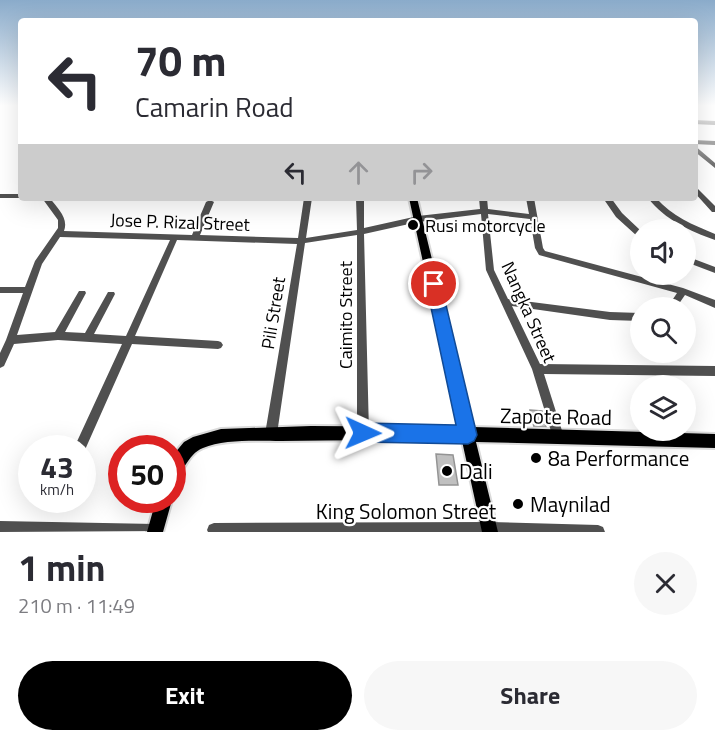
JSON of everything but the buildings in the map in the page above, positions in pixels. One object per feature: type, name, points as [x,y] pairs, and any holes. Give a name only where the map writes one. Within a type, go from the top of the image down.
[{"type":"main road","points":[[414,201],[490,531]]},
{"type":"main road","name":"Zapote Road","points":[[186,452],[198,442],[215,438],[271,434],[363,433],[715,441]]},
{"type":"main road","points":[[155,531],[160,513]]},
{"type":"street","points":[[698,142],[715,143]]},
{"type":"street","points":[[698,151],[715,166]]},
{"type":"street","points":[[698,191],[715,210]]},
{"type":"street","points":[[0,196],[18,196]]},
{"type":"street","points":[[0,363],[11,340],[38,263],[62,228],[62,220],[48,201]]},
{"type":"street","name":"Pili Street","points":[[271,434],[308,201]]},
{"type":"street","name":"Caimito Street","points":[[360,201],[363,433]]},
{"type":"street","name":"Nangka Street","points":[[483,201],[490,270],[537,369],[558,437]]},
{"type":"street","points":[[531,201],[539,248],[548,256],[683,291],[715,304]]},
{"type":"street","points":[[609,201],[630,224]]},
{"type":"street","points":[[655,201],[670,216],[689,227],[715,237]]},
{"type":"street","points":[[195,237],[210,202]]},
{"type":"street","name":"Jose P. Rizal Street","points":[[58,234],[301,241],[361,232],[418,219],[483,211],[534,217]]},
{"type":"street","points":[[86,435],[175,237]]},
{"type":"street","points":[[696,263],[715,270]]},
{"type":"street","points":[[0,290],[27,290]]},
{"type":"street","points":[[679,297],[683,291]]},
{"type":"street","points":[[58,336],[82,292]]},
{"type":"street","points":[[87,338],[111,294]]},
{"type":"street","points":[[506,302],[630,317]]},
{"type":"street","points":[[11,340],[58,336],[218,345]]},
{"type":"street","points":[[537,369],[715,371]]},
{"type":"street","points":[[0,527],[155,531]]},
{"type":"street","name":"King Solomon Street","points":[[214,530],[598,532]]},
{"type":"place","name":"Rusi motorcycle","points":[[413,225]]},
{"type":"place","name":"8a Performance","points":[[536,458]]},
{"type":"place","name":"Dali","points":[[447,471]]},
{"type":"place","name":"Maynilad","points":[[518,504]]},
{"type":"route","points":[[363,433],[468,435],[434,284]]}]
